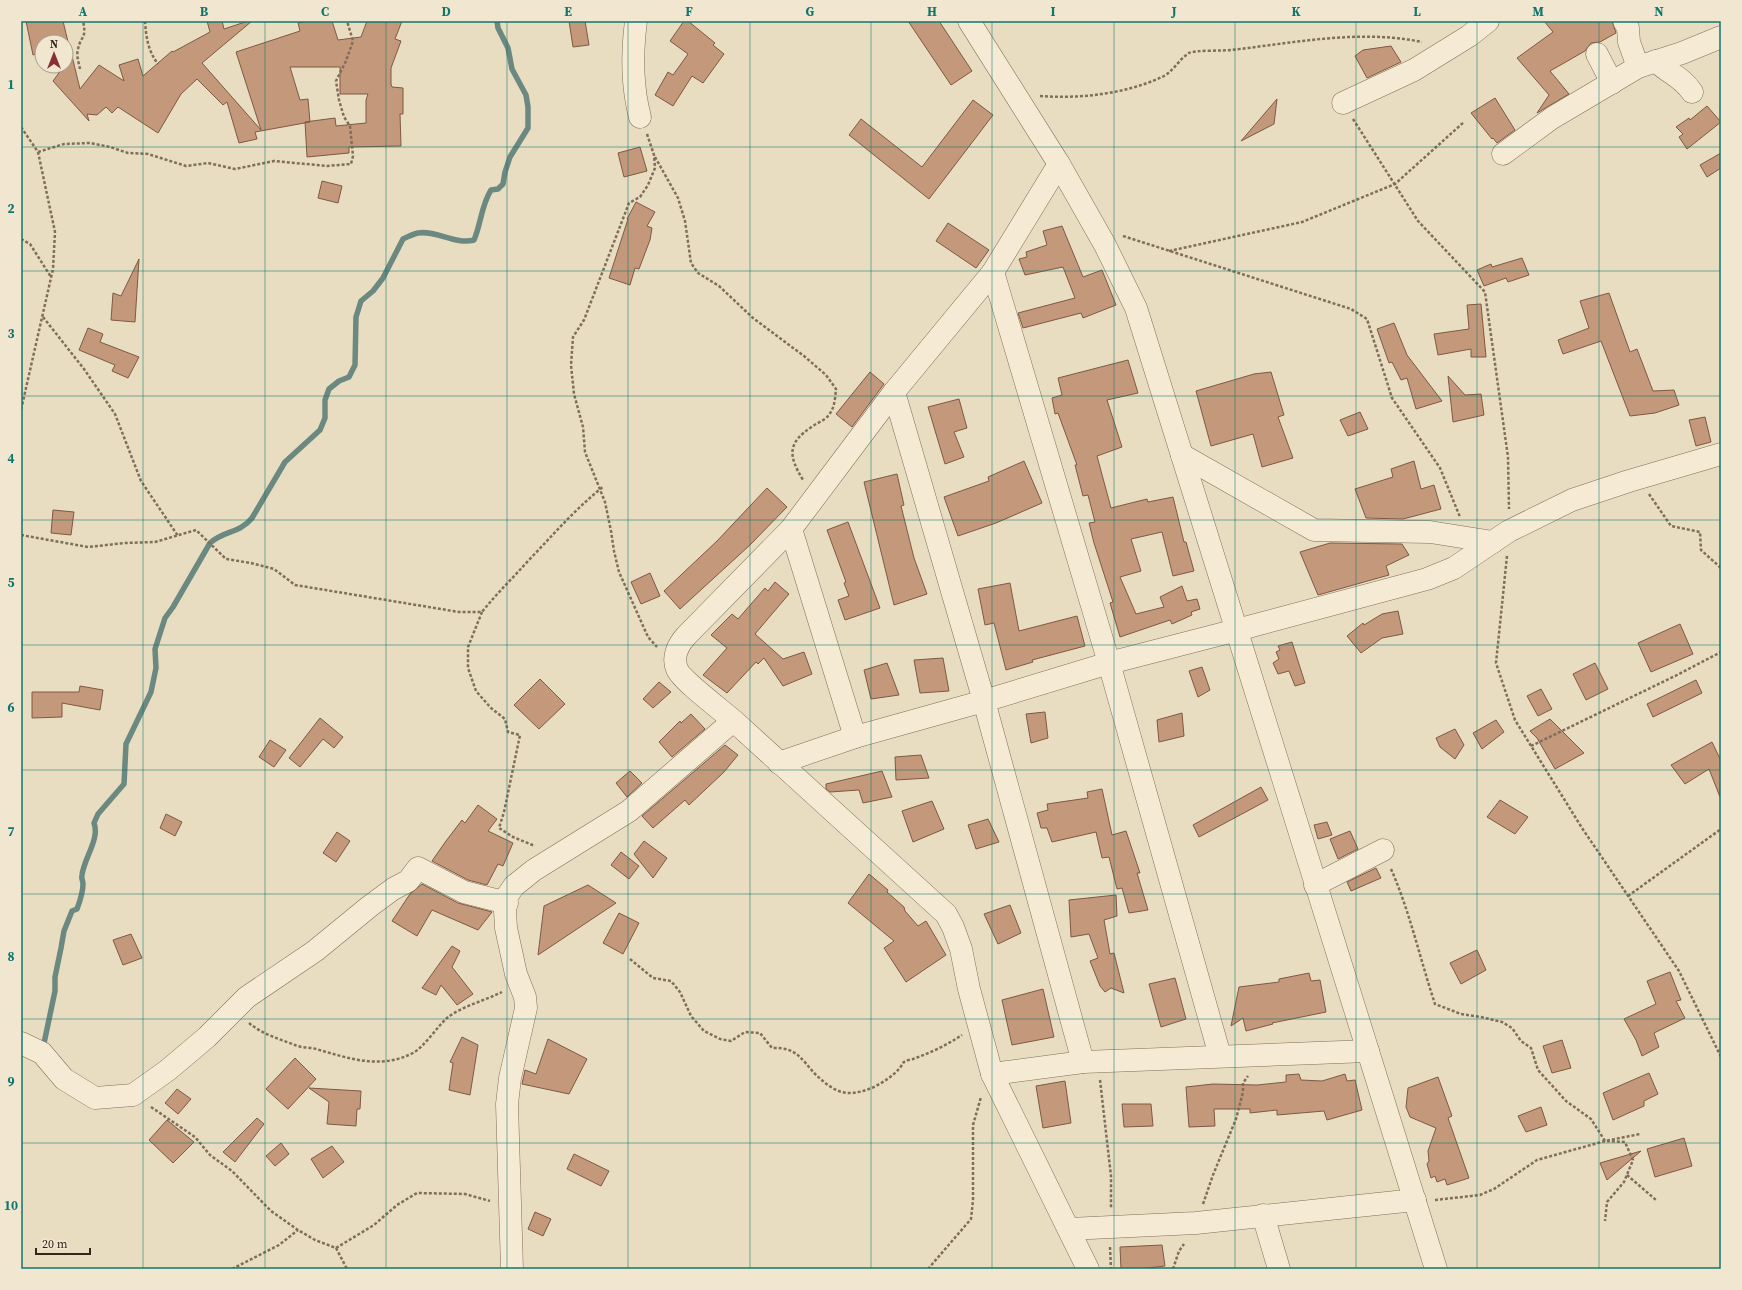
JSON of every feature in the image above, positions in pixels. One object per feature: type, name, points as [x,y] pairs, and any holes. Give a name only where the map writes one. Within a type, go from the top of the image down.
[{"type":"street","points":[[636,21],[634,57],[636,101],[640,117]]},
{"type":"street","points":[[969,21],[1059,164],[1095,227],[1136,308],[1368,1051],[1423,1200],[1436,1269]]},
{"type":"street","points":[[1342,103],[1414,70],[1469,36],[1488,21]]},
{"type":"street","points":[[1624,21],[1628,28],[1629,42],[1647,64],[1664,69],[1674,74],[1685,82],[1692,92]]},
{"type":"street","points":[[1503,154],[1552,118],[1647,64],[1688,51],[1721,37]]},
{"type":"street","points":[[1597,54],[1612,83]]},
{"type":"street","points":[[1059,164],[993,272],[894,392],[791,529],[686,636],[678,645],[675,655],[677,670],[690,684],[733,721],[946,914],[953,927],[961,949],[992,1074],[1088,1269]]},
{"type":"street","points":[[993,272],[1109,663],[1220,1056]]},
{"type":"street","points":[[894,392],[1090,1062]]},
{"type":"street","points":[[779,763],[855,737],[984,702],[1109,663],[1427,579],[1454,568],[1501,536],[1572,500],[1629,481],[1721,454]]},
{"type":"street","points":[[1182,455],[1314,530],[1430,532],[1468,538],[1501,536]]},
{"type":"street","points":[[791,529],[855,737]]},
{"type":"street","points":[[512,1269],[507,1104],[510,1078],[526,1008],[525,997],[516,974],[506,928],[507,896],[514,886],[534,870],[629,810],[733,721]]},
{"type":"street","points":[[1315,885],[1383,850]]},
{"type":"street","points":[[21,1043],[42,1053],[64,1079],[95,1098],[133,1095],[168,1070],[207,1037],[247,997],[309,955],[370,906],[408,881],[418,868],[464,892],[506,903]]},
{"type":"street","points":[[992,1074],[1090,1062],[1368,1051]]},
{"type":"street","points":[[1069,1229],[1196,1223],[1263,1215],[1423,1200]]},
{"type":"street","points":[[1263,1215],[1279,1269]]},
{"type":"path","points":[[80,69],[78,50],[84,38],[85,29],[83,21]]},
{"type":"path","points":[[145,21],[146,36],[152,56],[158,64]]},
{"type":"path","points":[[38,152],[64,144],[90,143],[110,147],[128,154],[148,154],[186,166],[208,163],[236,169],[274,161],[327,166],[351,164],[353,156],[350,126],[344,117],[336,81],[346,62],[353,41],[347,21]]},
{"type":"path","points":[[1016,94],[1057,97],[1119,92],[1163,76],[1190,52],[1230,50],[1270,44],[1360,36],[1400,37],[1450,47]]},
{"type":"path","points":[[1342,103],[1418,221],[1485,292],[1508,457],[1501,536],[1496,663],[1515,720],[1582,828],[1679,971],[1721,1057]]},
{"type":"path","points":[[640,117],[654,155],[678,198],[685,221],[691,263],[698,273],[719,286],[753,318],[804,356],[826,376],[836,389],[834,404],[828,416],[797,437],[792,448],[797,470],[807,485],[817,495]]},
{"type":"path","points":[[1169,251],[1302,222],[1394,184],[1464,122]]},
{"type":"path","points":[[21,127],[38,152],[55,232],[52,277],[21,410]]},
{"type":"path","points":[[654,155],[655,168],[648,185],[640,197],[629,203],[584,320],[573,336],[571,365],[574,394],[583,427],[585,452],[605,502],[619,572],[648,637],[664,654],[676,662]]},
{"type":"path","points":[[1095,227],[1351,309],[1367,319],[1392,398],[1440,468],[1468,538]]},
{"type":"path","points":[[21,239],[30,244],[52,277]]},
{"type":"path","points":[[42,317],[84,370],[115,414],[141,481],[179,536]]},
{"type":"path","points":[[1672,468],[1648,493],[1671,526],[1700,532],[1701,550],[1721,568]]},
{"type":"path","points":[[556,857],[513,837],[499,828],[504,812],[520,735],[508,732],[505,719],[491,708],[476,691],[468,668],[468,647],[482,612],[500,588],[526,563],[573,512],[604,486]]},
{"type":"path","points":[[21,535],[88,547],[125,543],[155,542],[196,530],[226,559],[274,569],[295,585],[459,612],[482,612]]},
{"type":"path","points":[[1531,746],[1721,652]]},
{"type":"path","points":[[1628,896],[1721,829]]},
{"type":"path","points":[[1383,850],[1403,896],[1435,1004],[1461,1014],[1502,1022],[1512,1028],[1521,1041],[1531,1048],[1538,1070],[1566,1101],[1591,1119],[1605,1141]]},
{"type":"path","points":[[630,958],[653,978],[671,981],[680,992],[691,1016],[704,1031],[720,1039],[731,1041],[745,1032],[760,1033],[772,1048],[784,1048],[792,1051],[804,1060],[831,1088],[847,1093],[859,1091],[886,1080],[900,1069],[905,1061],[950,1042],[979,1024]]},
{"type":"path","points":[[233,1011],[256,1029],[270,1036],[289,1042],[295,1046],[316,1049],[349,1058],[384,1062],[414,1053],[448,1018],[472,1005],[510,988],[516,974]]},
{"type":"path","points":[[1173,1269],[1179,1251],[1196,1223],[1212,1175],[1236,1119],[1243,1092],[1243,1084],[1262,1054]]},
{"type":"path","points":[[1090,1062],[1111,1176],[1111,1269]]},
{"type":"path","points":[[928,1269],[971,1219],[973,1200],[973,1124],[980,1098],[992,1074]]},
{"type":"path","points":[[133,1095],[194,1137],[210,1155],[232,1171],[271,1211],[298,1230],[316,1240],[336,1248],[347,1269]]},
{"type":"path","points":[[1423,1200],[1480,1195],[1494,1189],[1537,1160],[1605,1141],[1640,1134]]},
{"type":"path","points":[[1605,1141],[1625,1142],[1632,1160],[1624,1182],[1607,1202],[1605,1221]]},
{"type":"path","points":[[1627,1174],[1656,1200]]},
{"type":"path","points":[[336,1248],[374,1225],[397,1205],[417,1192],[465,1194],[510,1206]]},
{"type":"path","points":[[232,1269],[279,1245],[298,1230]]},
{"type":"building","points":[[26,21],[63,21],[66,34],[34,34],[33,55]]},
{"type":"building","points":[[207,21],[222,21],[224,29],[252,21],[202,63],[261,130],[236,52],[300,31],[298,23],[307,21],[332,21],[338,40],[361,37],[367,21],[402,21],[395,39],[401,41],[391,68],[392,87],[403,88],[403,114],[400,114],[401,146],[349,147],[349,153],[307,157],[305,123],[255,132],[257,139],[239,143],[227,102],[223,105],[197,79],[181,94],[158,133],[118,107],[112,113],[106,107],[97,115],[87,114],[89,121],[53,81],[58,74],[74,74],[74,64],[80,89],[99,65],[124,81],[119,65],[138,59],[143,76],[172,51],[173,52],[210,32]],"holes":[[[290,67],[340,67],[340,94],[368,94],[366,100],[366,123],[336,126],[335,118],[310,121],[308,99],[300,100]]]},
{"type":"building","points":[[569,21],[585,21],[589,45],[573,47]]},
{"type":"building","points":[[684,21],[688,21],[715,43],[713,45],[724,54],[703,83],[692,76],[673,106],[655,95],[668,72],[673,75],[688,54],[670,41]]},
{"type":"building","points":[[908,21],[939,21],[972,71],[951,85]]},
{"type":"building","points":[[1544,21],[1612,21],[1616,33],[1600,42],[1591,43],[1585,51],[1550,71],[1569,94],[1537,113],[1549,95],[1517,58],[1553,32]]},
{"type":"building","points":[[1391,46],[1401,62],[1367,78],[1355,56],[1363,50]]},
{"type":"building","points":[[1495,98],[1515,130],[1497,143],[1471,113]]},
{"type":"building","points":[[1277,99],[1274,124],[1241,141]]},
{"type":"building","points":[[973,100],[993,115],[929,199],[849,135],[861,119],[922,167]]},
{"type":"building","points":[[1707,106],[1721,122],[1687,149],[1679,137],[1683,134],[1676,127],[1689,118],[1690,120]]},
{"type":"building","points":[[640,147],[647,171],[624,177],[618,153]]},
{"type":"building","points":[[1721,153],[1721,168],[1707,177],[1700,165]]},
{"type":"building","points":[[322,181],[342,186],[338,203],[318,198]]},
{"type":"building","points":[[636,202],[655,212],[647,226],[652,228],[650,240],[639,269],[635,268],[630,285],[609,278],[627,219]]},
{"type":"building","points":[[948,223],[989,250],[976,268],[936,241]]},
{"type":"building","points":[[1062,226],[1083,277],[1102,270],[1116,305],[1083,318],[1081,313],[1023,328],[1018,313],[1075,298],[1063,267],[1025,275],[1019,259],[1027,257],[1026,252],[1047,245],[1043,231]]},
{"type":"building","points":[[1522,258],[1529,275],[1508,282],[1506,278],[1484,286],[1477,270],[1491,264],[1492,267]]},
{"type":"building","points":[[139,259],[135,322],[111,320],[113,293],[121,296]]},
{"type":"building","points":[[1609,293],[1630,352],[1637,349],[1653,391],[1674,390],[1679,405],[1655,413],[1630,416],[1601,341],[1563,354],[1558,340],[1589,328],[1580,301]]},
{"type":"building","points":[[1481,304],[1486,357],[1471,357],[1471,349],[1438,355],[1434,334],[1469,329],[1467,305]]},
{"type":"building","points":[[1394,323],[1407,355],[1442,401],[1416,409],[1407,378],[1401,380],[1392,362],[1389,363],[1377,329]]},
{"type":"building","points":[[88,328],[103,334],[100,342],[139,357],[128,378],[112,371],[115,365],[79,350]]},
{"type":"building","points":[[1128,360],[1138,393],[1107,400],[1122,447],[1097,456],[1111,508],[1147,499],[1148,502],[1173,497],[1184,542],[1186,542],[1194,571],[1173,576],[1162,532],[1131,539],[1141,571],[1120,577],[1136,614],[1164,607],[1160,597],[1182,586],[1187,601],[1197,599],[1200,609],[1191,612],[1192,615],[1172,624],[1170,620],[1120,637],[1110,603],[1113,602],[1089,523],[1095,522],[1088,495],[1083,496],[1075,465],[1077,465],[1058,413],[1055,414],[1052,398],[1062,395],[1058,378]]},
{"type":"building","points":[[870,372],[884,384],[852,427],[836,414]]},
{"type":"building","points":[[1271,372],[1284,415],[1278,417],[1293,458],[1262,467],[1253,434],[1211,446],[1196,391],[1254,374]]},
{"type":"building","points":[[1448,376],[1465,395],[1481,394],[1484,415],[1453,422]]},
{"type":"building","points":[[959,399],[967,428],[954,432],[964,457],[945,464],[928,407]]},
{"type":"building","points":[[1360,412],[1368,429],[1348,436],[1340,420]]},
{"type":"building","points":[[1705,417],[1711,442],[1696,446],[1689,420]]},
{"type":"building","points":[[1024,461],[1042,503],[996,523],[958,536],[944,497],[989,481],[988,477]]},
{"type":"building","points":[[1414,461],[1421,489],[1434,485],[1441,509],[1403,519],[1366,518],[1355,489],[1393,477],[1391,469]]},
{"type":"building","points":[[897,474],[904,505],[901,506],[914,558],[927,594],[894,605],[864,482]]},
{"type":"building","points":[[767,488],[787,507],[750,545],[680,609],[664,591],[717,541]]},
{"type":"building","points":[[53,510],[74,512],[71,535],[51,533]]},
{"type":"building","points":[[848,522],[880,608],[845,620],[838,600],[849,596],[844,583],[846,582],[827,530]]},
{"type":"building","points":[[1330,543],[1402,544],[1409,555],[1386,566],[1389,575],[1318,595],[1300,552]]},
{"type":"building","points":[[650,573],[660,596],[641,604],[631,582]]},
{"type":"building","points":[[775,582],[789,594],[755,634],[783,659],[804,652],[812,674],[783,686],[764,658],[758,664],[756,662],[727,693],[703,675],[727,648],[711,635],[732,614],[738,619],[765,588],[768,591]]},
{"type":"building","points":[[1010,583],[1019,631],[1077,616],[1085,646],[1032,660],[1033,662],[1006,670],[994,623],[985,625],[978,589]]},
{"type":"building","points":[[1398,611],[1403,634],[1382,638],[1361,653],[1347,636],[1363,623],[1364,625],[1382,614]]},
{"type":"building","points":[[1680,624],[1693,654],[1651,672],[1638,643]]},
{"type":"building","points":[[1292,642],[1305,683],[1295,686],[1289,671],[1278,674],[1273,663],[1279,659],[1276,652],[1280,650],[1278,646]]},
{"type":"building","points":[[943,658],[949,691],[920,693],[914,660]]},
{"type":"building","points":[[887,663],[899,695],[871,699],[864,670]]},
{"type":"building","points":[[1595,663],[1608,689],[1586,700],[1573,674]]},
{"type":"building","points":[[1202,667],[1210,690],[1198,697],[1189,671]]},
{"type":"building","points":[[540,679],[565,704],[539,729],[514,705]]},
{"type":"building","points":[[1696,680],[1702,693],[1653,717],[1647,704]]},
{"type":"building","points":[[659,682],[671,692],[653,708],[643,699]]},
{"type":"building","points":[[80,686],[103,690],[100,710],[62,703],[62,717],[32,718],[32,692],[79,692]]},
{"type":"building","points":[[1541,689],[1552,709],[1538,716],[1527,696]]},
{"type":"building","points":[[1045,712],[1048,738],[1031,743],[1026,714]]},
{"type":"building","points":[[1182,713],[1184,736],[1159,742],[1157,720]]},
{"type":"building","points":[[691,714],[705,729],[672,757],[659,742],[680,721],[681,723]]},
{"type":"building","points":[[320,718],[343,737],[334,748],[323,739],[300,767],[289,758]]},
{"type":"building","points":[[1550,719],[1584,753],[1555,769],[1537,738],[1530,731]]},
{"type":"building","points":[[1496,720],[1504,732],[1482,749],[1473,733]]},
{"type":"building","points":[[1455,729],[1464,745],[1455,759],[1440,747],[1436,738]]},
{"type":"building","points":[[270,740],[286,750],[274,767],[259,757]]},
{"type":"building","points":[[1712,742],[1721,761],[1720,797],[1709,769],[1685,784],[1671,765]]},
{"type":"building","points":[[725,745],[738,755],[724,772],[689,805],[685,800],[653,828],[642,816]]},
{"type":"building","points":[[921,755],[929,778],[896,780],[895,757]]},
{"type":"building","points":[[630,771],[642,783],[627,797],[616,783]]},
{"type":"building","points":[[882,771],[892,797],[863,803],[859,790],[830,792],[826,789],[826,784]]},
{"type":"building","points":[[1261,787],[1268,800],[1199,837],[1193,825]]},
{"type":"building","points":[[1102,789],[1112,835],[1126,831],[1140,873],[1137,873],[1148,910],[1129,913],[1122,888],[1117,889],[1109,857],[1102,858],[1096,832],[1052,842],[1047,828],[1041,828],[1037,813],[1048,810],[1047,804],[1088,798],[1087,792]]},
{"type":"building","points":[[1500,800],[1528,817],[1515,834],[1487,817]]},
{"type":"building","points":[[932,801],[944,829],[913,842],[902,811]]},
{"type":"building","points":[[478,805],[497,819],[488,831],[513,843],[503,866],[498,864],[487,885],[468,880],[432,861],[462,820],[465,823]]},
{"type":"building","points":[[166,814],[182,822],[175,836],[160,828]]},
{"type":"building","points":[[988,819],[999,842],[976,849],[968,825]]},
{"type":"building","points":[[1327,822],[1332,835],[1318,839],[1314,825]]},
{"type":"building","points":[[1350,831],[1358,849],[1338,859],[1330,839]]},
{"type":"building","points":[[337,832],[350,841],[336,862],[323,853]]},
{"type":"building","points":[[644,841],[667,858],[653,878],[634,854]]},
{"type":"building","points":[[621,852],[639,866],[629,879],[611,865]]},
{"type":"building","points":[[1376,868],[1381,878],[1351,891],[1347,882]]},
{"type":"building","points":[[869,874],[888,890],[887,892],[904,907],[905,911],[918,926],[926,921],[946,955],[906,982],[884,948],[894,941],[848,903]]},
{"type":"building","points":[[422,884],[458,903],[492,912],[478,930],[432,910],[417,936],[392,921],[410,894]]},
{"type":"building","points":[[588,885],[616,903],[538,955],[544,906]]},
{"type":"building","points":[[1116,895],[1117,916],[1104,920],[1110,954],[1114,953],[1124,993],[1111,988],[1105,992],[1100,986],[1090,961],[1098,958],[1089,934],[1071,937],[1069,900]]},
{"type":"building","points":[[1010,905],[1021,933],[998,944],[984,914]]},
{"type":"building","points":[[619,913],[639,923],[623,954],[603,943]]},
{"type":"building","points":[[131,934],[142,958],[123,965],[113,940]]},
{"type":"building","points":[[452,946],[460,951],[452,967],[473,994],[457,1005],[441,985],[436,995],[422,988]]},
{"type":"building","points":[[1477,950],[1486,970],[1461,984],[1450,963]]},
{"type":"building","points":[[1670,972],[1681,1000],[1676,1001],[1685,1018],[1654,1033],[1659,1047],[1642,1056],[1636,1040],[1624,1019],[1656,1004],[1647,981]]},
{"type":"building","points":[[1309,973],[1311,981],[1320,980],[1326,1012],[1272,1023],[1273,1024],[1246,1031],[1243,1018],[1231,1026],[1239,987],[1279,982],[1279,979]]},
{"type":"building","points":[[1175,978],[1186,1019],[1161,1027],[1149,984]]},
{"type":"building","points":[[1043,989],[1054,1037],[1012,1045],[1002,1000]]},
{"type":"building","points":[[462,1037],[478,1045],[470,1095],[449,1090],[453,1063],[450,1062]]},
{"type":"building","points":[[548,1039],[587,1059],[569,1094],[522,1084],[525,1070],[536,1074]]},
{"type":"building","points":[[1562,1040],[1571,1068],[1552,1073],[1543,1046]]},
{"type":"building","points":[[295,1058],[316,1079],[288,1109],[266,1089]]},
{"type":"building","points":[[1649,1073],[1658,1094],[1644,1101],[1644,1106],[1613,1120],[1603,1093]]},
{"type":"building","points":[[1299,1074],[1301,1080],[1322,1081],[1345,1074],[1347,1081],[1355,1080],[1362,1110],[1327,1120],[1324,1111],[1277,1115],[1277,1110],[1250,1113],[1250,1109],[1214,1109],[1215,1126],[1189,1127],[1186,1087],[1213,1084],[1257,1085],[1286,1082],[1286,1075]]},
{"type":"building","points":[[1438,1077],[1452,1116],[1448,1118],[1469,1178],[1447,1185],[1445,1179],[1437,1182],[1435,1176],[1431,1178],[1427,1164],[1429,1161],[1428,1151],[1436,1128],[1410,1117],[1406,1107],[1408,1088]]},
{"type":"building","points":[[1065,1081],[1071,1123],[1043,1128],[1036,1086]]},
{"type":"building","points":[[309,1088],[361,1091],[360,1109],[357,1109],[356,1126],[327,1124],[329,1102]]},
{"type":"building","points":[[177,1089],[191,1099],[178,1114],[165,1103]]},
{"type":"building","points":[[1122,1104],[1151,1104],[1153,1126],[1124,1127]]},
{"type":"building","points":[[1541,1107],[1547,1125],[1526,1132],[1518,1116]]},
{"type":"building","points":[[257,1118],[264,1124],[235,1162],[223,1152]]},
{"type":"building","points":[[167,1120],[194,1142],[173,1163],[149,1140]]},
{"type":"building","points":[[1684,1138],[1692,1166],[1655,1177],[1647,1149]]},
{"type":"building","points":[[281,1143],[289,1154],[275,1166],[266,1156]]},
{"type":"building","points":[[332,1146],[344,1162],[323,1178],[311,1159]]},
{"type":"building","points":[[1641,1151],[1607,1180],[1600,1163]]},
{"type":"building","points":[[574,1154],[609,1171],[601,1186],[567,1169]]},
{"type":"building","points":[[535,1212],[551,1219],[543,1236],[528,1229]]},
{"type":"building","points":[[1162,1245],[1165,1266],[1139,1269],[1121,1269],[1120,1247]]},
{"type":"waterway","points":[[43,1048],[55,991],[55,977],[64,931],[72,911],[77,909],[81,896],[83,887],[83,869],[95,835],[94,823],[98,814],[124,784],[126,744],[151,692],[156,668],[155,649],[165,618],[173,607],[210,543],[221,536],[237,530],[252,518],[285,462],[320,430],[325,418],[325,400],[329,389],[339,381],[349,377],[355,365],[356,317],[361,301],[373,291],[383,278],[403,239],[416,233],[425,233],[460,241],[474,240],[488,196],[491,190],[498,189],[503,184],[510,157],[528,128],[528,107],[526,95],[512,69],[508,48],[498,28],[497,21]]}]
